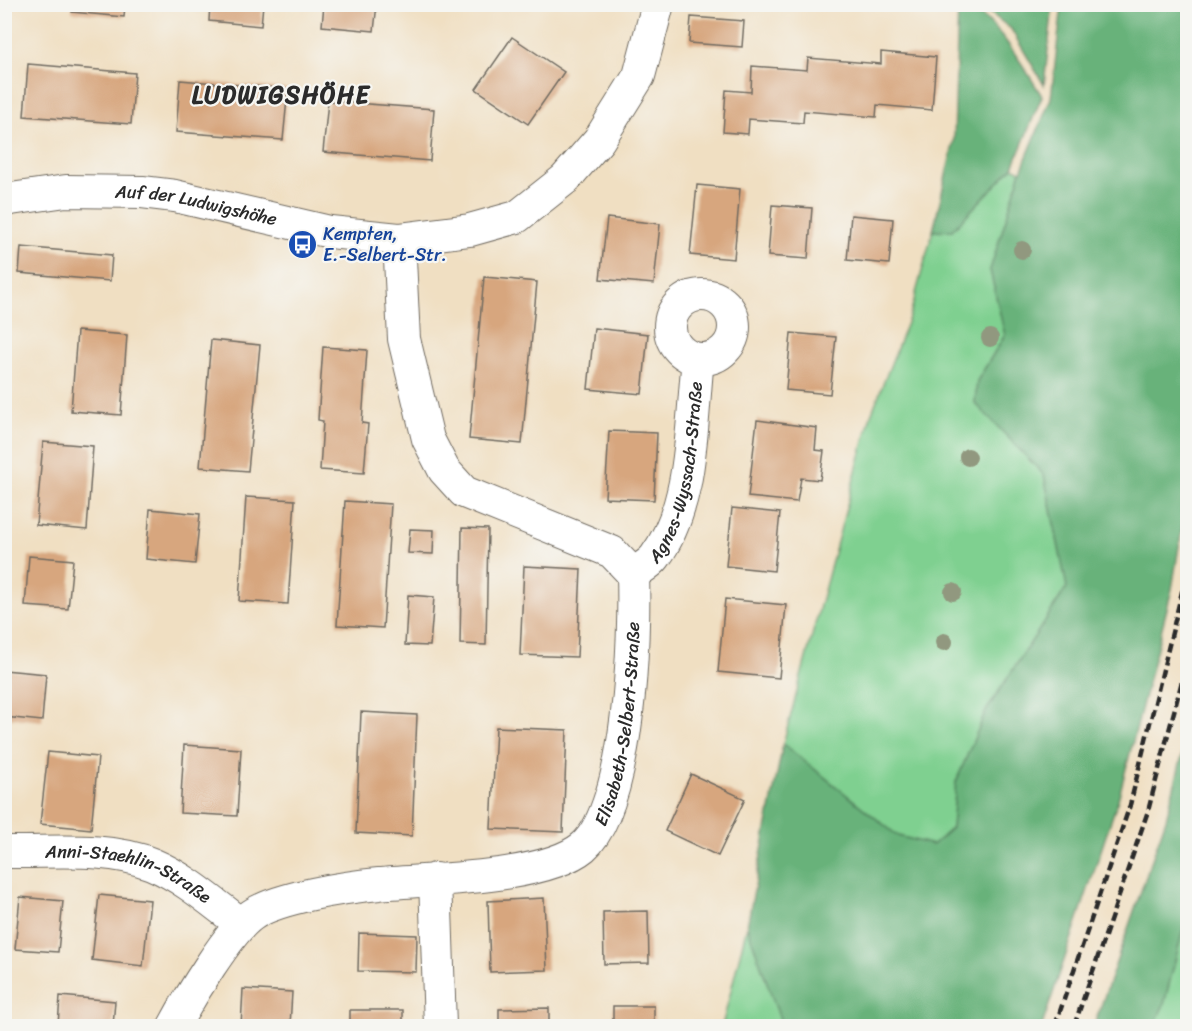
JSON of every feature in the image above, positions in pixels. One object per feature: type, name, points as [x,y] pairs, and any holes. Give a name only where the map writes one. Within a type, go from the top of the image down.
[{"type":"street","name":"Auf der Ludwigshöhe","points":[[4,200],[66,192],[142,192],[175,196],[330,232],[399,239],[470,230],[517,217],[566,179],[599,140],[639,76],[658,4]]},
{"type":"street","points":[[399,239],[404,339],[428,439],[444,470],[464,492],[612,552],[633,574]]},
{"type":"street","name":"Agnes-Wyssach-Straße","points":[[633,574],[653,559],[672,531],[684,486],[698,359]]},
{"type":"street","name":"Elisabeth-Selbert-Straße","points":[[174,1026],[187,1002],[241,924],[268,906],[362,885],[509,872],[547,864],[582,847],[601,826],[615,777],[628,704],[635,627],[633,574]]},
{"type":"street","name":"Anni-Staehlin-Straße","points":[[4,852],[112,854],[151,863],[186,882],[241,924]]},
{"type":"street","points":[[435,879],[440,1026]]},
{"type":"green space","points":[[958,5],[970,8],[982,15],[994,27],[1017,56],[1042,96],[1013,167],[952,230],[933,231],[954,141]]},
{"type":"green space","points":[[980,5],[1053,5],[1044,85],[1011,29]]},
{"type":"green space","points":[[1062,5],[1187,5],[1187,498],[1172,589],[1118,800],[1042,1026],[789,1026],[781,1022],[747,926],[783,744],[898,836],[933,845],[952,828],[956,782],[986,711],[1067,587],[1044,475],[975,403],[977,381],[1005,335],[990,270],[1021,171],[1051,98]]},
{"type":"green space","points":[[1013,167],[1021,171],[990,270],[1005,335],[977,381],[975,402],[1044,475],[1067,587],[986,711],[956,782],[952,828],[933,845],[898,836],[783,744],[871,415],[910,315],[933,231],[952,230]]},
{"type":"green space","points":[[1187,736],[1187,914],[1164,1004],[1154,1026],[1094,1026],[1166,819]]},
{"type":"green space","points":[[1187,914],[1187,1026],[1154,1026],[1164,1004]]},
{"type":"green space","points":[[747,926],[781,1022],[789,1026],[722,1026]]},
{"type":"building","points":[[73,4],[125,4],[124,17],[72,12]]},
{"type":"building","points":[[210,4],[263,4],[261,26],[209,21]]},
{"type":"building","points":[[324,4],[377,4],[374,31],[322,26]]},
{"type":"building","points":[[691,17],[744,21],[742,47],[689,43]]},
{"type":"building","points":[[512,37],[564,72],[528,124],[476,89]]},
{"type":"building","points":[[881,52],[936,57],[932,110],[877,105],[876,117],[804,111],[803,123],[749,119],[748,134],[723,132],[726,90],[751,92],[752,66],[807,70],[808,58],[881,64]]},
{"type":"building","points":[[28,64],[135,73],[131,124],[24,116]]},
{"type":"building","points":[[180,80],[288,89],[283,140],[176,132]]},
{"type":"building","points":[[328,101],[434,109],[430,161],[323,152]]},
{"type":"building","points":[[697,185],[740,189],[734,259],[690,255]]},
{"type":"building","points":[[772,205],[812,208],[808,259],[768,256]]},
{"type":"building","points":[[851,215],[893,219],[889,264],[847,260]]},
{"type":"building","points":[[607,218],[660,224],[654,284],[600,279]]},
{"type":"building","points":[[21,247],[112,255],[110,281],[19,273]]},
{"type":"building","points":[[484,277],[537,282],[522,444],[469,439]]},
{"type":"building","points":[[594,328],[648,334],[642,394],[588,389]]},
{"type":"building","points":[[77,331],[127,335],[121,415],[71,411]]},
{"type":"building","points":[[791,333],[836,337],[830,394],[786,390]]},
{"type":"building","points":[[4,335],[8,335],[6,358],[4,358]]},
{"type":"building","points":[[211,340],[260,345],[248,471],[200,467]]},
{"type":"building","points":[[323,347],[367,350],[362,423],[368,424],[364,473],[320,470],[323,421],[318,420]]},
{"type":"building","points":[[757,420],[817,428],[815,450],[824,451],[820,480],[801,478],[797,502],[748,497]]},
{"type":"building","points":[[609,431],[657,433],[654,500],[605,498]]},
{"type":"building","points":[[43,442],[93,446],[87,530],[36,525]]},
{"type":"building","points":[[246,497],[295,500],[288,604],[239,601]]},
{"type":"building","points":[[345,501],[391,504],[383,628],[337,625]]},
{"type":"building","points":[[732,508],[780,513],[774,571],[726,566]]},
{"type":"building","points":[[150,509],[200,514],[195,564],[146,559]]},
{"type":"building","points":[[462,528],[488,529],[486,645],[460,644]]},
{"type":"building","points":[[410,529],[434,530],[433,554],[408,553]]},
{"type":"building","points":[[29,556],[73,560],[68,609],[25,606]]},
{"type":"building","points":[[524,566],[581,569],[577,657],[520,655]]},
{"type":"building","points":[[408,595],[434,597],[430,646],[405,645]]},
{"type":"building","points":[[725,599],[786,605],[779,678],[718,672]]},
{"type":"building","points":[[4,670],[46,674],[42,721],[4,717]]},
{"type":"building","points":[[361,712],[417,715],[412,836],[356,833]]},
{"type":"building","points":[[496,727],[567,730],[563,832],[491,829]]},
{"type":"building","points":[[184,745],[241,749],[237,816],[180,813]]},
{"type":"building","points":[[48,752],[98,757],[91,829],[40,824]]},
{"type":"building","points":[[691,774],[745,799],[718,856],[665,831]]},
{"type":"building","points":[[99,895],[150,900],[143,966],[92,960]]},
{"type":"building","points":[[20,897],[63,901],[58,952],[15,949]]},
{"type":"building","points":[[544,898],[547,970],[490,972],[488,901]]},
{"type":"building","points":[[648,911],[649,963],[604,964],[603,912]]},
{"type":"building","points":[[359,933],[417,935],[416,972],[358,971]]},
{"type":"building","points":[[243,989],[292,992],[290,1026],[241,1026]]},
{"type":"building","points":[[60,996],[115,1001],[113,1026],[58,1026]]},
{"type":"building","points":[[613,1006],[654,1006],[654,1026],[613,1026]]},
{"type":"building","points":[[549,1008],[549,1026],[499,1026],[499,1009]]},
{"type":"building","points":[[350,1010],[403,1010],[403,1026],[350,1026]]},
{"type":"railway","points":[[1055,1026],[1130,805],[1188,567]]},
{"type":"railway","points":[[1074,1026],[1148,811],[1188,658]]},
{"type":"place","name":"Kempten, E.-Selbert-Str.","points":[[302,244]]},
{"type":"district","name":"LUDWIGSHÖHE","points":[[281,95]]}]
